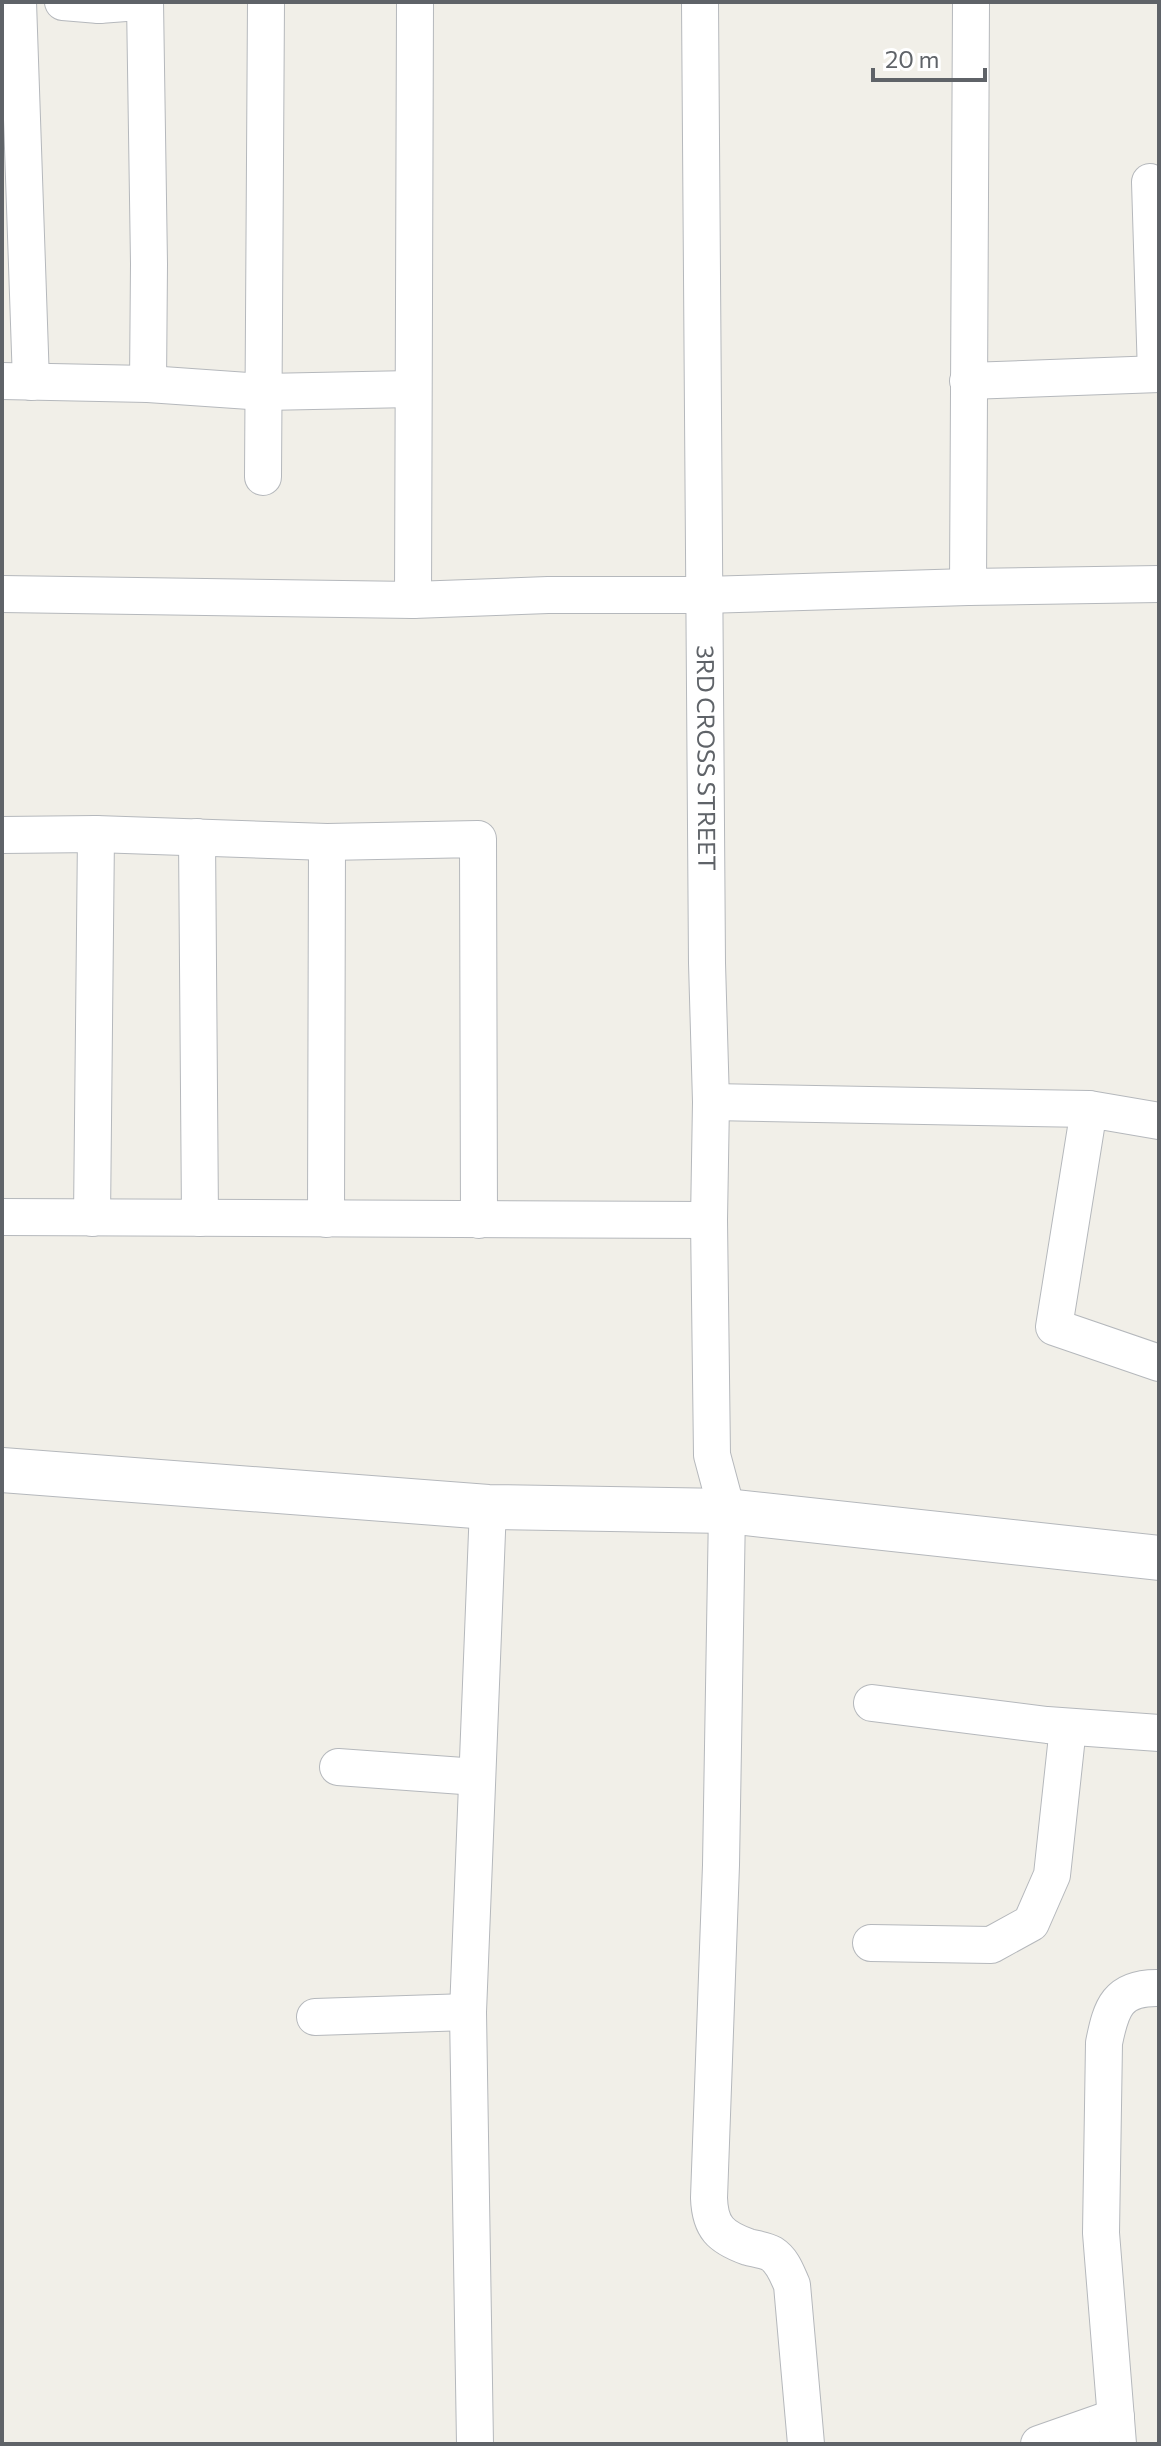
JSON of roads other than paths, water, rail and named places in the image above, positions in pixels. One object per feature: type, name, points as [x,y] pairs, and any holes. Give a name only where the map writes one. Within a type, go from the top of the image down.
[{"type":"street","points":[[18,2],[17,381],[148,384],[264,392],[412,389]]},
{"type":"street","points":[[63,2],[139,2]]},
{"type":"street","points":[[145,2],[148,384]]},
{"type":"street","points":[[263,477],[266,2]]},
{"type":"street","points":[[413,600],[415,2]]},
{"type":"street","name":"3RD CROSS STREET","points":[[700,2],[712,1455],[727,1511],[716,2036],[708,2163],[710,2219],[722,2235],[771,2253],[782,2263],[792,2285],[806,2444]]},
{"type":"street","points":[[968,587],[971,2]]},
{"type":"street","points":[[968,381],[1158,374],[1150,182]]},
{"type":"street","points":[[2,594],[413,600],[1159,584]]},
{"type":"street","points":[[92,1218],[96,834]]},
{"type":"street","points":[[2,835],[96,834],[327,842],[478,839],[479,1220]]},
{"type":"street","points":[[197,837],[200,1218]]},
{"type":"street","points":[[326,1219],[327,842]]},
{"type":"street","points":[[711,1102],[1089,1109],[1159,1121]]},
{"type":"street","points":[[1089,1109],[1054,1327],[1159,1363]]},
{"type":"street","points":[[2,1217],[709,1220]]},
{"type":"street","points":[[2,1470],[488,1507],[727,1511],[1159,1558]]},
{"type":"street","points":[[475,2444],[468,2012],[488,1507]]},
{"type":"street","points":[[872,1703],[1068,1727],[1159,1733]]},
{"type":"street","points":[[871,1943],[991,1945],[1031,1923],[1052,1875],[1068,1727]]},
{"type":"street","points":[[338,1767],[477,1777]]},
{"type":"street","points":[[1039,2444],[1117,2430],[1101,2233],[1104,2043],[1110,2015],[1117,2001],[1131,1992],[1159,1988]]},
{"type":"street","points":[[315,2017],[468,2012]]}]
